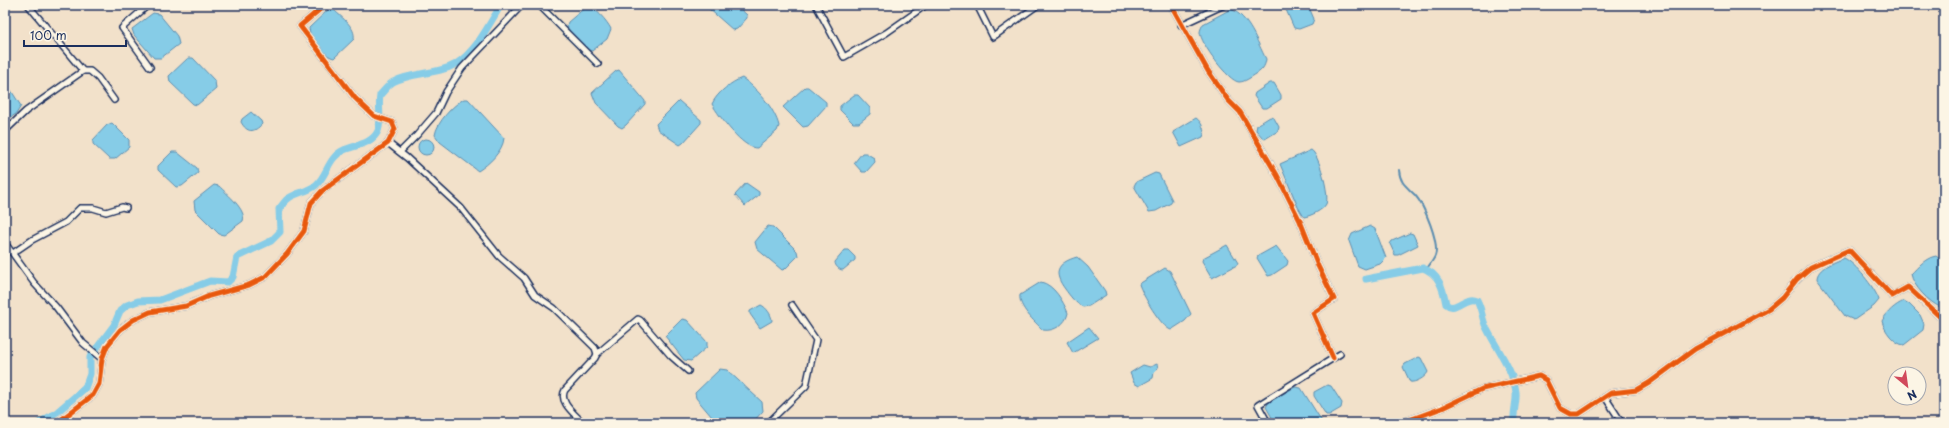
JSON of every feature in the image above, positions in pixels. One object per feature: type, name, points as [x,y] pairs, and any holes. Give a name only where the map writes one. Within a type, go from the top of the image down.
[{"type":"street","points":[[28,5],[83,72]]},
{"type":"street","points":[[146,5],[147,6],[122,28],[150,67]]},
{"type":"street","points":[[57,423],[93,395],[99,384],[102,359],[107,346],[120,330],[133,320],[150,312],[186,306],[209,296],[249,285],[265,277],[287,254],[304,231],[311,203],[322,191],[388,143],[395,129],[392,122],[374,116],[355,98],[300,26],[326,5]]},
{"type":"street","points":[[400,152],[436,113],[446,92],[462,68],[522,5]]},
{"type":"street","points":[[539,5],[598,64]]},
{"type":"street","points":[[816,5],[844,57],[886,32],[926,5]]},
{"type":"street","points":[[977,5],[993,38],[1038,5]]},
{"type":"street","points":[[1171,5],[1208,71],[1228,100],[1240,112],[1277,175],[1300,221],[1318,266],[1334,299],[1312,313],[1333,358]]},
{"type":"street","points":[[1182,25],[1224,5]]},
{"type":"street","points":[[5,131],[26,111],[83,72],[90,71],[98,78],[114,100]]},
{"type":"street","points":[[388,143],[400,152],[461,208],[499,256],[524,278],[536,295],[554,308],[590,343],[595,348],[597,354]]},
{"type":"street","points":[[13,253],[32,240],[66,222],[80,208],[94,208],[106,212],[122,206],[126,208]]},
{"type":"street","points":[[5,243],[34,283],[56,307],[83,343],[102,359]]},
{"type":"street","points":[[1401,423],[1442,408],[1482,389],[1539,376],[1546,380],[1560,408],[1571,414],[1579,414],[1605,397],[1619,392],[1637,390],[1649,384],[1700,346],[1769,309],[1782,298],[1797,279],[1811,267],[1849,250],[1892,296],[1908,287],[1939,316],[1944,313]]},
{"type":"street","points":[[768,423],[806,386],[816,340],[792,306]]},
{"type":"street","points":[[583,423],[563,400],[563,392],[590,364],[597,354],[638,319],[671,356],[688,371]]},
{"type":"street","points":[[1268,423],[1258,405],[1340,354]]},
{"type":"street","points":[[1605,397],[1622,423]]},
{"type":"water","points":[[708,5],[736,5],[747,15],[747,18],[737,29],[733,30],[708,8]]},
{"type":"water","points":[[1284,5],[1308,5],[1314,19],[1312,24],[1299,29],[1294,28]]},
{"type":"water","points":[[587,6],[594,9],[607,22],[611,29],[607,39],[592,51],[584,48],[574,38],[567,26],[568,22]]},
{"type":"water","points":[[330,8],[348,23],[354,35],[354,39],[334,58],[326,54],[318,46],[312,37],[309,28]]},
{"type":"water","points":[[1231,9],[1248,24],[1266,59],[1264,66],[1260,71],[1241,82],[1234,80],[1222,69],[1210,53],[1201,37],[1200,32],[1203,24]]},
{"type":"water","points":[[153,13],[159,14],[177,36],[179,44],[161,58],[154,58],[134,35],[132,29]]},
{"type":"water","points":[[188,58],[193,58],[215,81],[216,89],[197,105],[193,104],[170,82],[169,76]]},
{"type":"water","points":[[619,70],[645,101],[645,104],[622,128],[618,126],[596,103],[592,93]]},
{"type":"water","points":[[742,78],[754,87],[765,99],[774,113],[779,126],[777,131],[757,148],[751,147],[738,138],[712,104],[725,88]]},
{"type":"water","points":[[5,81],[21,106],[16,114],[5,121]]},
{"type":"water","points":[[1270,83],[1274,83],[1281,95],[1281,99],[1267,108],[1262,108],[1254,96],[1255,93]]},
{"type":"water","points":[[805,87],[808,87],[826,102],[826,106],[808,126],[803,127],[783,107]]},
{"type":"water","points":[[854,95],[858,95],[870,108],[870,114],[859,123],[853,123],[840,110],[840,106]]},
{"type":"water","points":[[464,99],[468,99],[504,138],[501,148],[495,157],[478,171],[440,142],[435,135],[436,130],[446,114]]},
{"type":"water","points":[[679,101],[701,120],[701,123],[680,145],[658,130],[656,124]]},
{"type":"water","points":[[251,112],[261,121],[262,124],[256,129],[248,130],[241,122],[242,119]]},
{"type":"water","points":[[1270,117],[1274,118],[1279,127],[1278,131],[1265,139],[1256,130],[1257,125]]},
{"type":"water","points":[[1196,118],[1200,121],[1202,126],[1204,132],[1203,137],[1181,147],[1173,132]]},
{"type":"water","points":[[112,123],[129,140],[129,147],[115,159],[109,159],[93,144],[93,140],[107,125]]},
{"type":"water","points":[[426,139],[432,141],[434,147],[432,153],[426,155],[420,153],[418,147],[420,141]]},
{"type":"water","points":[[1311,150],[1317,159],[1323,175],[1327,199],[1326,204],[1320,210],[1304,217],[1298,207],[1280,164]]},
{"type":"water","points":[[172,152],[177,152],[197,168],[198,173],[182,186],[176,187],[158,170],[158,166]]},
{"type":"water","points":[[862,153],[866,153],[874,158],[875,162],[866,172],[862,172],[854,163]]},
{"type":"water","points":[[1155,173],[1159,174],[1172,200],[1171,203],[1156,211],[1149,212],[1134,186],[1136,182]]},
{"type":"water","points":[[746,183],[759,192],[759,195],[745,206],[735,195]]},
{"type":"water","points":[[214,185],[219,186],[231,198],[239,207],[243,217],[243,221],[224,235],[219,234],[195,210],[194,201]]},
{"type":"water","points":[[768,226],[773,227],[797,251],[798,256],[785,269],[782,270],[757,249],[755,242]]},
{"type":"water","points":[[1370,226],[1375,229],[1386,258],[1380,264],[1365,269],[1358,266],[1349,241],[1352,234]]},
{"type":"water","points":[[1410,233],[1413,234],[1418,245],[1395,255],[1390,244],[1392,241]]},
{"type":"water","points":[[1227,245],[1238,263],[1237,265],[1212,278],[1202,261],[1203,258]]},
{"type":"water","points":[[1276,246],[1288,261],[1287,265],[1268,276],[1257,258]]},
{"type":"water","points":[[845,250],[848,250],[855,257],[855,260],[842,270],[836,266],[835,262]]},
{"type":"water","points":[[1936,256],[1944,262],[1944,306],[1940,307],[1922,293],[1912,279],[1911,274],[1925,261]]},
{"type":"water","points":[[1077,257],[1088,267],[1105,291],[1106,295],[1089,306],[1083,307],[1075,301],[1065,289],[1059,278],[1058,273],[1061,266],[1070,259]]},
{"type":"water","points":[[1844,258],[1854,265],[1864,276],[1879,300],[1874,306],[1854,320],[1845,316],[1817,279],[1818,275],[1823,269]]},
{"type":"water","points":[[1165,268],[1170,271],[1191,314],[1185,321],[1171,330],[1167,328],[1157,317],[1139,284]]},
{"type":"water","points":[[1041,282],[1050,286],[1054,290],[1061,299],[1068,313],[1062,324],[1051,330],[1043,330],[1024,309],[1020,300],[1020,295]]},
{"type":"water","points":[[1904,301],[1920,315],[1924,324],[1923,330],[1904,345],[1900,344],[1890,336],[1882,321],[1892,309]]},
{"type":"water","points":[[761,305],[771,316],[772,321],[760,328],[750,314],[750,311]]},
{"type":"water","points":[[682,319],[687,320],[707,342],[707,347],[691,361],[684,360],[665,336]]},
{"type":"water","points":[[1089,327],[1098,338],[1073,353],[1067,342]]},
{"type":"water","points":[[1419,357],[1421,358],[1428,372],[1420,380],[1410,382],[1403,367],[1405,364]]},
{"type":"water","points":[[1157,364],[1158,368],[1154,372],[1153,378],[1139,386],[1134,383],[1130,373],[1143,365],[1150,367]]},
{"type":"water","points":[[720,369],[727,370],[762,402],[763,411],[752,423],[717,423],[696,398],[695,393]]},
{"type":"water","points":[[1327,385],[1331,386],[1342,403],[1341,408],[1329,415],[1326,415],[1314,396],[1314,392]]},
{"type":"water","points":[[1295,387],[1301,388],[1323,423],[1275,423],[1266,407],[1269,402]]},
{"type":"waterway","points":[[39,423],[57,412],[85,388],[90,374],[90,357],[114,325],[120,311],[127,305],[138,301],[160,300],[210,281],[228,282],[233,277],[237,257],[271,241],[280,232],[279,209],[286,200],[316,185],[323,177],[334,157],[339,153],[372,139],[378,131],[380,122],[380,95],[388,86],[400,79],[449,68],[456,64],[476,45],[501,5]]},
{"type":"waterway","points":[[1399,170],[1402,181],[1415,195],[1423,207],[1433,234],[1436,250],[1435,256],[1426,270]]},
{"type":"waterway","points":[[1366,279],[1423,268],[1437,278],[1446,304],[1453,306],[1468,299],[1477,300],[1486,327],[1508,367],[1514,383],[1516,392],[1514,423]]},
{"type":"cycle path","points":[[57,423],[93,395],[99,384],[102,359],[107,346],[120,330],[133,320],[150,312],[186,306],[209,296],[249,285],[265,277],[287,254],[304,231],[311,203],[322,191],[388,143],[395,129],[392,122],[374,116],[355,98],[300,26],[325,5]]},
{"type":"cycle path","points":[[1171,5],[1208,71],[1228,100],[1240,112],[1277,175],[1300,221],[1318,266],[1334,299],[1313,313],[1333,358]]},
{"type":"cycle path","points":[[1401,423],[1442,408],[1482,389],[1539,376],[1546,380],[1560,408],[1571,414],[1579,414],[1611,393],[1637,390],[1649,383],[1695,349],[1769,309],[1782,298],[1797,279],[1811,267],[1849,250],[1892,296],[1908,287],[1939,316],[1944,313]]}]
